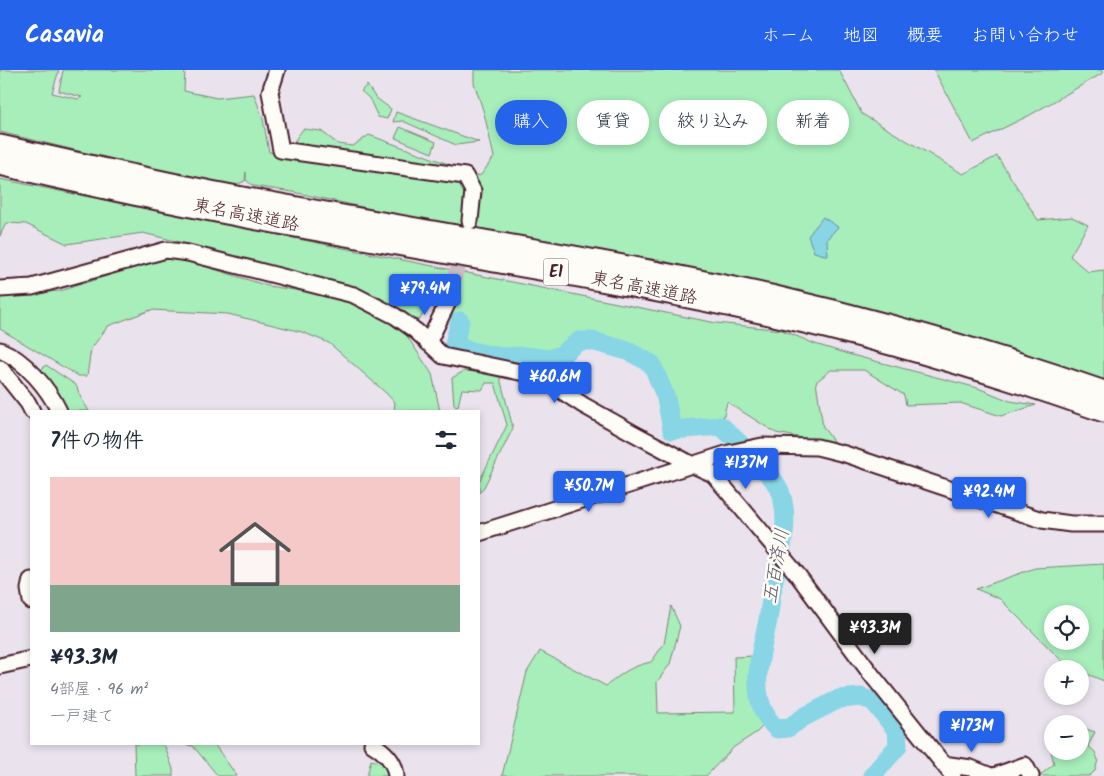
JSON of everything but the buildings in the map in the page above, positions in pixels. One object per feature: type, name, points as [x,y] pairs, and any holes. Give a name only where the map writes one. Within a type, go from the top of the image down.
[{"type":"highway","name":"東名高速道路","points":[[0,146],[212,192],[585,259],[770,296],[862,318],[953,343],[1033,367],[1104,392]]},
{"type":"highway","name":"東名高速道路","points":[[0,164],[93,186],[208,209],[524,266],[766,313],[949,359],[1104,411]]},
{"type":"street","points":[[277,70],[270,92],[281,150],[465,176],[473,191],[470,221]]},
{"type":"street","points":[[0,289],[32,287],[166,250],[226,262],[354,295],[395,316],[416,330],[443,356],[539,376],[584,405],[691,464],[713,474],[782,555],[871,674],[953,776]]},
{"type":"street","points":[[428,343],[448,302]]},
{"type":"street","points":[[0,350],[23,365],[35,377],[54,400],[59,410]]},
{"type":"street","points":[[0,368],[32,410]]},
{"type":"street","points":[[480,533],[691,464],[762,446],[817,447],[845,454],[1042,520],[1072,524],[1104,524]]},
{"type":"street","points":[[0,666],[30,659]]},
{"type":"street","points":[[374,745],[389,759],[395,769],[396,776]]},
{"type":"street","points":[[943,764],[971,768],[992,776],[1025,765],[1031,776]]},
{"type":"green space","points":[[0,70],[59,70],[52,93],[78,99],[82,97],[59,91],[63,70],[185,70],[184,91],[217,98],[254,94],[263,119],[269,152],[282,154],[300,149],[293,143],[303,129],[321,131],[338,144],[353,146],[369,135],[451,165],[465,176],[462,179],[481,175],[494,157],[484,113],[474,83],[474,70],[839,70],[862,114],[963,174],[997,156],[1038,220],[1072,217],[1088,225],[1070,256],[1088,272],[1104,270],[1104,383],[659,260],[509,239],[293,192],[253,186],[246,180],[246,172],[245,181],[233,186],[170,173],[0,132]]},
{"type":"green space","points":[[934,70],[1101,70],[1103,73],[1030,115],[973,143]]},
{"type":"green space","points":[[367,85],[375,97],[391,109],[387,119],[378,117],[369,98],[361,91]]},
{"type":"green space","points":[[396,112],[479,142],[456,145],[403,121],[393,122]]},
{"type":"green space","points":[[400,127],[436,142],[432,153],[395,138]]},
{"type":"green space","points":[[0,179],[716,323],[782,330],[815,344],[848,354],[978,388],[1010,401],[1036,405],[1001,416],[960,403],[906,405],[904,395],[864,370],[831,370],[816,382],[823,427],[835,444],[776,433],[727,402],[722,423],[674,427],[655,370],[639,356],[620,350],[599,348],[578,349],[568,363],[524,356],[505,363],[465,356],[447,347],[456,294],[438,293],[419,320],[404,316],[378,296],[249,259],[143,233],[67,244],[26,224],[6,223],[0,236]]},
{"type":"green space","points":[[165,257],[188,261],[268,286],[308,292],[348,302],[403,330],[432,374],[440,410],[394,410],[395,403],[386,393],[329,343],[302,332],[228,314],[151,310],[108,326],[91,349],[87,376],[78,376],[0,329],[0,294],[4,296],[60,291]]},
{"type":"green space","points":[[46,365],[76,385],[88,410],[66,410],[60,397],[40,371]]},
{"type":"green space","points":[[464,371],[499,374],[513,428],[480,492],[480,480],[507,425],[495,383],[486,383],[482,390],[462,389],[458,406],[454,405],[452,378]]},
{"type":"green space","points":[[1104,564],[1104,681],[1089,675],[1089,660],[1061,660],[1051,650],[1089,650],[1089,605],[1044,605],[1044,643],[1000,599],[976,589],[1035,568]]},
{"type":"green space","points":[[671,606],[680,626],[670,664],[657,682],[658,713],[735,712],[734,657],[754,656],[753,695],[765,724],[757,732],[734,747],[706,776],[502,776],[527,672],[540,651],[606,686],[627,671],[651,662],[664,644]]},
{"type":"green space","points":[[1089,730],[1095,732],[1089,744]]},
{"type":"green space","points":[[134,745],[164,745],[173,769],[173,776],[135,776]]},
{"type":"green space","points":[[188,745],[215,745],[237,776],[218,776],[193,746]]},
{"type":"green space","points":[[1089,747],[1095,752],[1098,760],[1095,771],[1089,776],[1039,776],[1054,764],[1053,760],[1089,760]]},
{"type":"green space","points":[[371,760],[392,765],[393,776],[367,776]]},
{"type":"water","points":[[823,217],[838,227],[827,239],[828,256],[814,252],[808,236]]},
{"type":"waterway","name":"五百済川","points":[[460,321],[454,344],[471,351],[501,357],[524,356],[550,359],[561,355],[579,341],[592,341],[628,351],[652,364],[666,398],[672,430],[721,426],[762,466],[780,491],[785,513],[784,536],[774,580],[759,666],[758,680],[762,706],[768,718],[777,729],[788,728],[804,717],[839,699],[861,697],[874,702],[897,731],[898,746],[872,776]]},
{"type":"tunnel","points":[[448,302],[463,247]]}]
